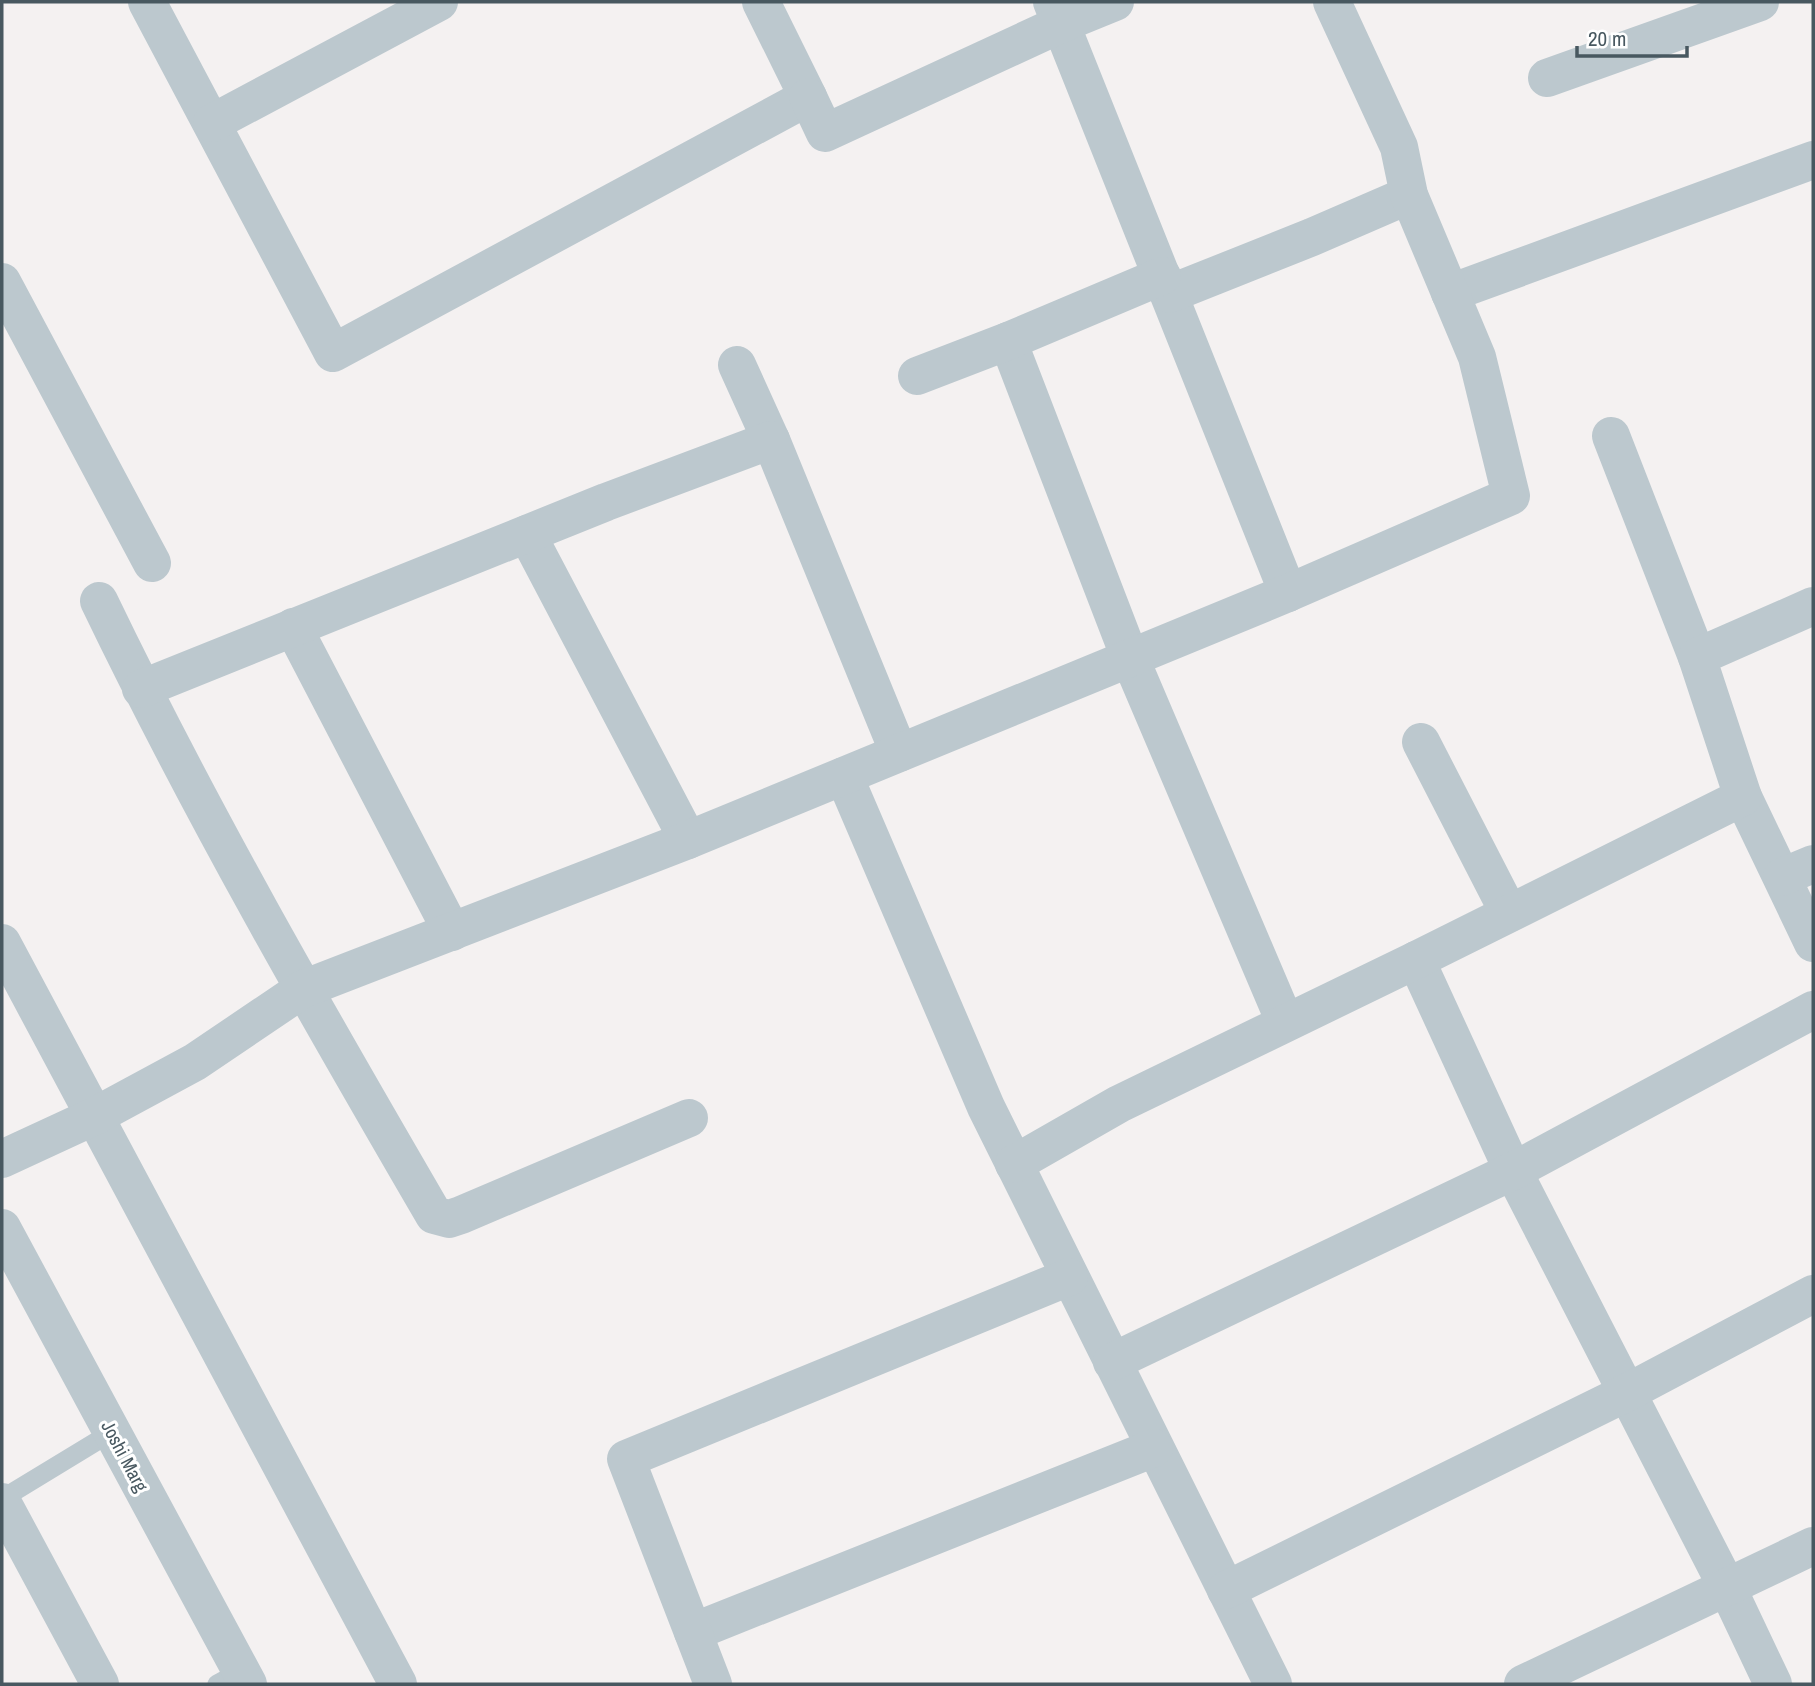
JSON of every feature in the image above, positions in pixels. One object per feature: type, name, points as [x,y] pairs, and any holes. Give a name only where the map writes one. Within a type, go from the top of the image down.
[{"type":"street","points":[[147,2],[333,353],[808,97]]},
{"type":"street","points":[[212,123],[439,2]]},
{"type":"street","points":[[761,2],[825,133],[1056,13],[1115,2]]},
{"type":"street","points":[[2,1159],[95,1116],[195,1062],[303,989],[688,841],[1288,593],[1511,496],[1477,357],[1409,195],[1399,147],[1332,2]]},
{"type":"street","points":[[1547,78],[1760,2]]},
{"type":"street","points":[[1056,13],[1288,593]]},
{"type":"street","points":[[1450,293],[1813,160]]},
{"type":"street","points":[[917,376],[1166,285],[1312,237],[1409,195]]},
{"type":"street","points":[[2,282],[152,563]]},
{"type":"street","points":[[1007,341],[1130,658],[1285,1022]]},
{"type":"street","points":[[737,365],[771,440],[899,753]]},
{"type":"street","points":[[1611,436],[1697,657],[1743,797],[1797,870],[1813,943]]},
{"type":"street","points":[[141,689],[527,534],[771,440]]},
{"type":"street","points":[[527,534],[688,841]]},
{"type":"street","points":[[99,601],[141,689],[303,989],[434,1215],[441,1219],[461,1215],[689,1118]]},
{"type":"street","points":[[1697,657],[1813,606]]},
{"type":"street","points":[[293,627],[452,932]]},
{"type":"street","points":[[1421,742],[1509,913]]},
{"type":"street","points":[[844,776],[986,1107],[1269,1683]]},
{"type":"street","points":[[1014,1164],[1119,1104],[1743,797]]},
{"type":"street","points":[[2,943],[398,1684]]},
{"type":"street","points":[[1416,960],[1514,1171],[1727,1587],[1773,1684]]},
{"type":"street","points":[[1112,1362],[1514,1171],[1813,1010]]},
{"type":"street","name":"Joshi Marg","points":[[2,1227],[112,1432],[235,1680]]},
{"type":"street","points":[[713,1684],[626,1459],[1069,1278]]},
{"type":"street","points":[[1226,1591],[1628,1392],[1813,1294]]},
{"type":"street","points":[[693,1632],[1154,1448]]},
{"type":"street","points":[[2,1501],[100,1684]]},
{"type":"street","points":[[1523,1684],[1813,1546]]},
{"type":"lane","points":[[2,1501],[112,1432]]}]
